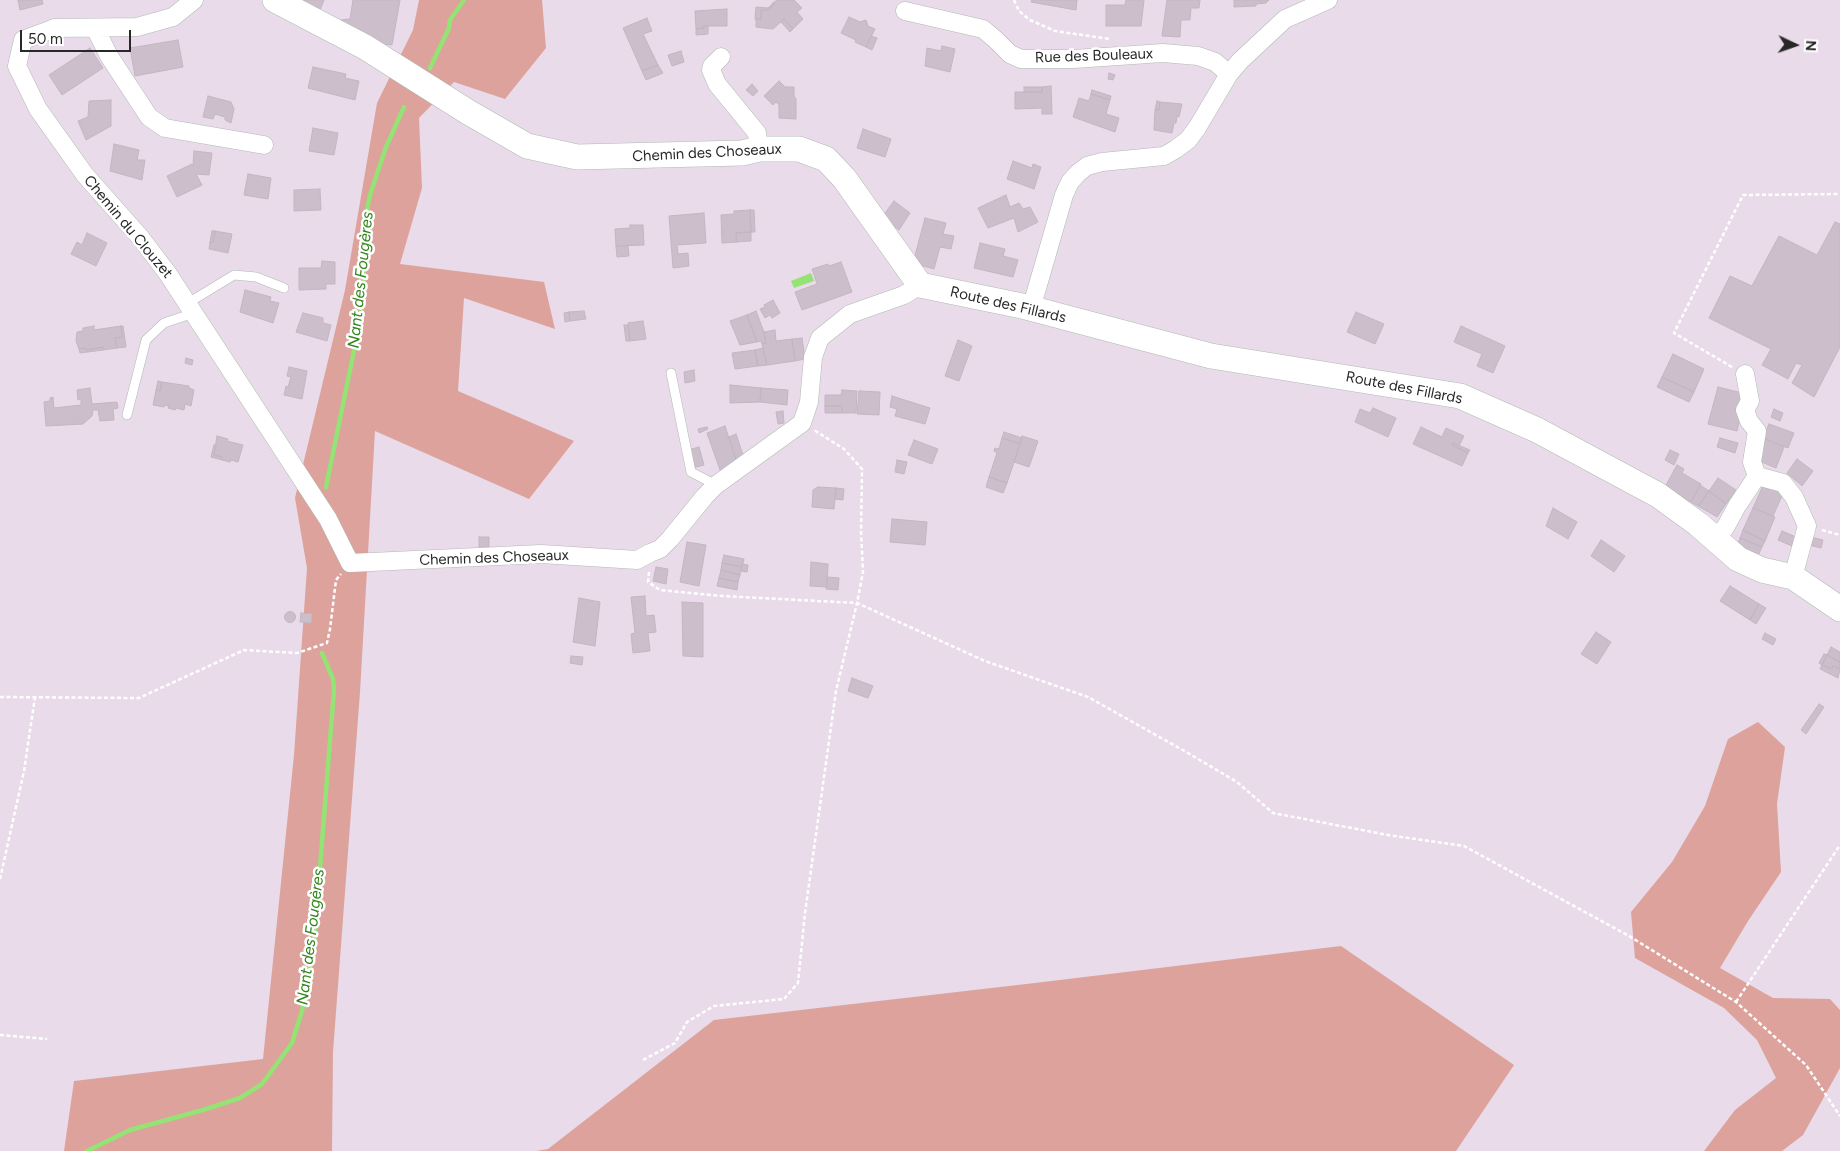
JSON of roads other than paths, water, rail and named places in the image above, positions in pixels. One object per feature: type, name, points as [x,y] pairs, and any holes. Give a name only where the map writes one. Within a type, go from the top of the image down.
[{"type":"street","name":"Chemin du Clouzet","points":[[194,0],[173,17],[136,27],[54,28],[23,40],[17,66],[38,109],[85,175],[140,237],[191,308],[323,510],[350,564]]},
{"type":"street","name":"Chemin des Choseaux","points":[[274,0],[365,47],[468,112],[527,146],[577,158],[742,153],[759,149],[799,149],[826,160],[844,178],[920,286],[904,295],[850,314],[820,338],[813,357],[809,402],[802,423],[716,486],[705,496],[670,539],[660,549],[650,554],[637,560],[541,554],[350,564]]},
{"type":"street","points":[[1031,308],[1055,221],[1070,182],[1087,166],[1102,162],[1164,156],[1176,149],[1188,140],[1197,128],[1229,74],[1240,61],[1285,19],[1328,0]]},
{"type":"street","name":"Rue des Bouleaux","points":[[906,11],[983,29],[1010,54],[1020,59],[1074,59],[1156,54],[1198,56],[1215,62],[1229,74]]},
{"type":"street","points":[[95,28],[114,64],[149,116],[165,128],[264,144]]},
{"type":"street","points":[[721,57],[712,66],[711,70],[718,84],[757,133],[759,149]]},
{"type":"street","name":"Route des Fillards","points":[[920,286],[1031,308],[1211,356],[1460,396],[1537,430],[1658,495],[1698,524],[1738,559],[1762,570],[1793,577],[1840,609]]},
{"type":"street","points":[[1714,538],[1725,528],[1756,476],[1752,462],[1757,431],[1749,422],[1745,410],[1750,401],[1745,374]]},
{"type":"street","points":[[1756,476],[1783,483],[1794,497],[1807,526],[1793,577]]},
{"type":"lane","points":[[127,415],[146,340],[164,323],[191,308],[234,275],[256,276],[284,288]]},
{"type":"lane","points":[[671,373],[691,472],[716,486]]},
{"type":"waterway","name":"Nant des Fougères","points":[[430,68],[449,28],[450,20],[464,0]]},
{"type":"waterway","name":"Nant des Fougères","points":[[326,487],[362,307],[364,225],[370,195],[386,147],[404,107]]},
{"type":"waterway","name":"Nant des Fougères","points":[[87,1151],[130,1130],[240,1098],[262,1084],[292,1043],[302,1011],[314,943],[334,690],[333,679],[322,653]]}]
